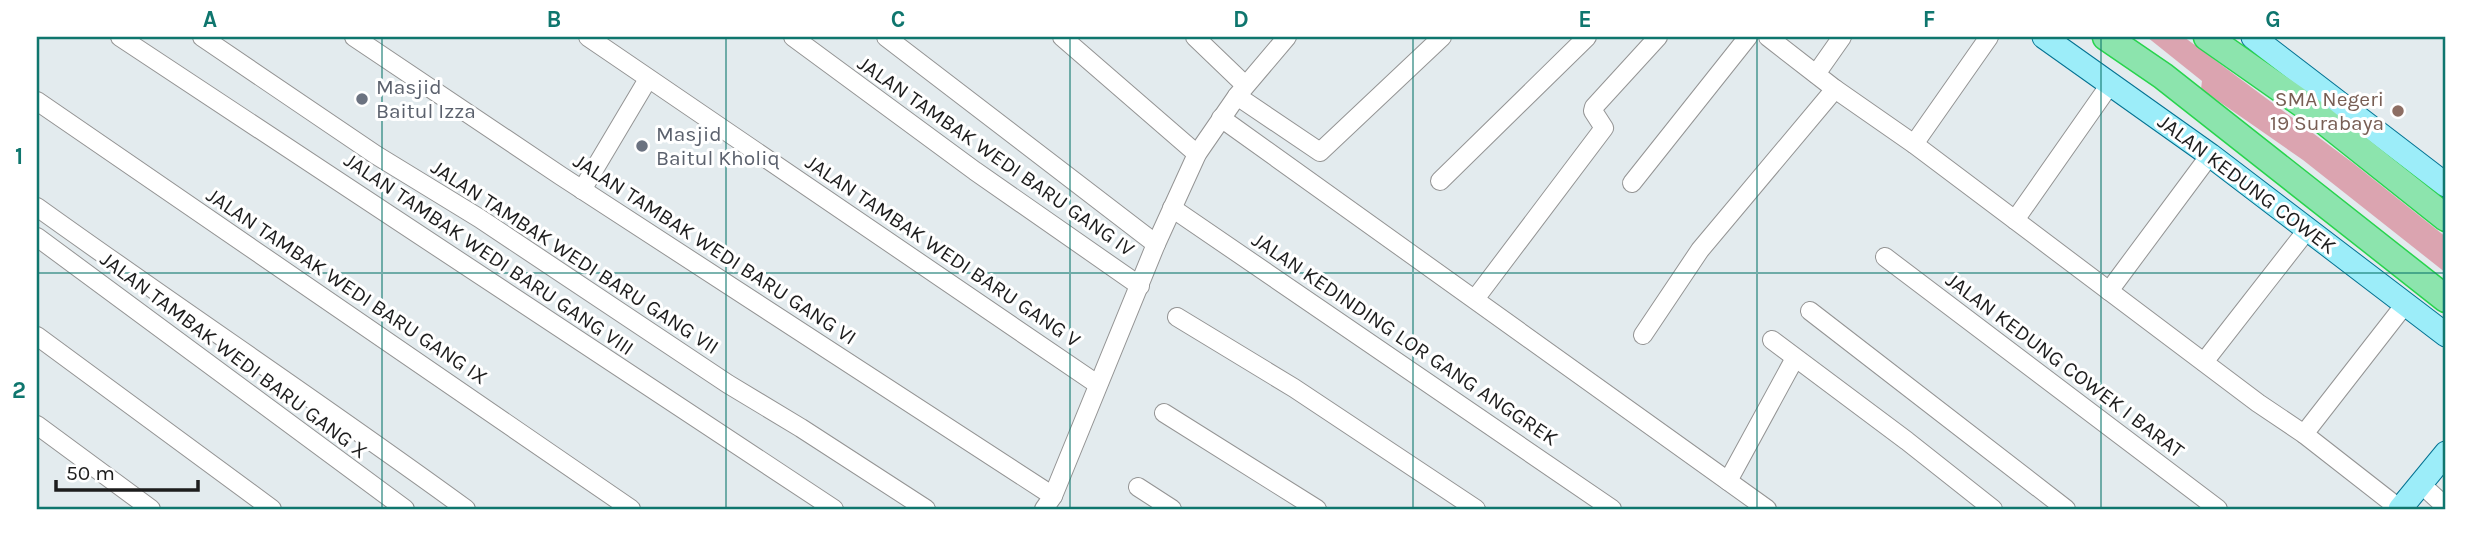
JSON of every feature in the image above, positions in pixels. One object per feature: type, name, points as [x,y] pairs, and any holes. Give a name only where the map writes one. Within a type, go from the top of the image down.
[{"type":"highway","name":"JALAN KEDUNG COWEK","points":[[2106,37],[2163,76],[2446,299]]},
{"type":"highway","points":[[2207,37],[2304,105],[2446,218]]},
{"type":"main road","name":"JALAN KEDUNG COWEK","points":[[2044,37],[2210,155],[2446,335]]},
{"type":"main road","points":[[2253,37],[2446,185]]},
{"type":"main road","points":[[2400,509],[2446,453]]},
{"type":"street","name":"JALAN TAMBAK WEDI BARU GANG VIII","points":[[120,37],[834,509]]},
{"type":"street","name":"JALAN TAMBAK WEDI BARU GANG VII","points":[[202,37],[376,155],[479,218],[728,384],[926,509]]},
{"type":"street","name":"JALAN TAMBAK WEDI BARU GANG VI","points":[[354,37],[1049,502]]},
{"type":"street","name":"JALAN TAMBAK WEDI BARU GANG V","points":[[588,37],[1097,384]]},
{"type":"street","name":"JALAN TAMBAK WEDI BARU GANG IV","points":[[793,37],[1140,286]]},
{"type":"street","points":[[887,37],[1156,244]]},
{"type":"street","points":[[1062,37],[1197,153]]},
{"type":"street","points":[[1195,37],[1241,90],[1314,150],[1322,152],[1442,37]]},
{"type":"street","points":[[1049,502],[1156,244],[1197,153],[1225,121],[1241,90],[1287,37]]},
{"type":"street","points":[[1440,181],[1587,37]]},
{"type":"street","points":[[1475,299],[1604,128],[1594,117],[1594,107],[1658,37]]},
{"type":"street","points":[[1632,183],[1748,37]]},
{"type":"street","points":[[1768,37],[2304,434],[2400,509]]},
{"type":"street","points":[[1816,74],[1842,37]]},
{"type":"street","points":[[1914,144],[1989,37]]},
{"type":"street","points":[[582,190],[648,79]]},
{"type":"street","points":[[2015,220],[2111,83]]},
{"type":"street","points":[[1643,335],[1700,250],[1835,89]]},
{"type":"street","name":"JALAN TAMBAK WEDI BARU GANG IX","points":[[37,101],[631,509]]},
{"type":"street","points":[[1225,121],[1767,509]]},
{"type":"street","points":[[2109,291],[2210,155]]},
{"type":"street","points":[[37,207],[187,314],[345,420],[466,509]]},
{"type":"street","name":"JALAN KEDINDING LOR GANG ANGGREK","points":[[1172,208],[1612,509]]},
{"type":"street","points":[[2204,362],[2307,230]]},
{"type":"street","name":"JALAN TAMBAK WEDI BARU GANG X","points":[[37,237],[405,509]]},
{"type":"street","name":"JALAN KEDUNG COWEK I BARAT","points":[[1885,257],[2218,509]]},
{"type":"street","points":[[2304,434],[2406,303]]},
{"type":"street","points":[[1810,311],[2066,509]]},
{"type":"street","points":[[1177,317],[1294,388],[1476,509]]},
{"type":"street","points":[[37,336],[272,509]]},
{"type":"street","points":[[1772,340],[1993,509]]},
{"type":"street","points":[[1728,481],[1795,358]]},
{"type":"street","points":[[1164,413],[1317,509]]},
{"type":"street","points":[[37,425],[151,509]]},
{"type":"street","points":[[2421,484],[2446,507]]},
{"type":"street","points":[[1138,487],[1172,509]]},
{"type":"shaded area","points":[[2147,37],[2184,37],[2353,163],[2446,237],[2446,273],[2303,160],[2201,89],[2202,81]]},
{"type":"place","name":"Masjid Baitul Izza","points":[[362,99]]},
{"type":"place","name":"SMA Negeri 19 Surabaya","points":[[2398,111]]},
{"type":"place","name":"Masjid Baitul Kholiq","points":[[642,146]]}]
